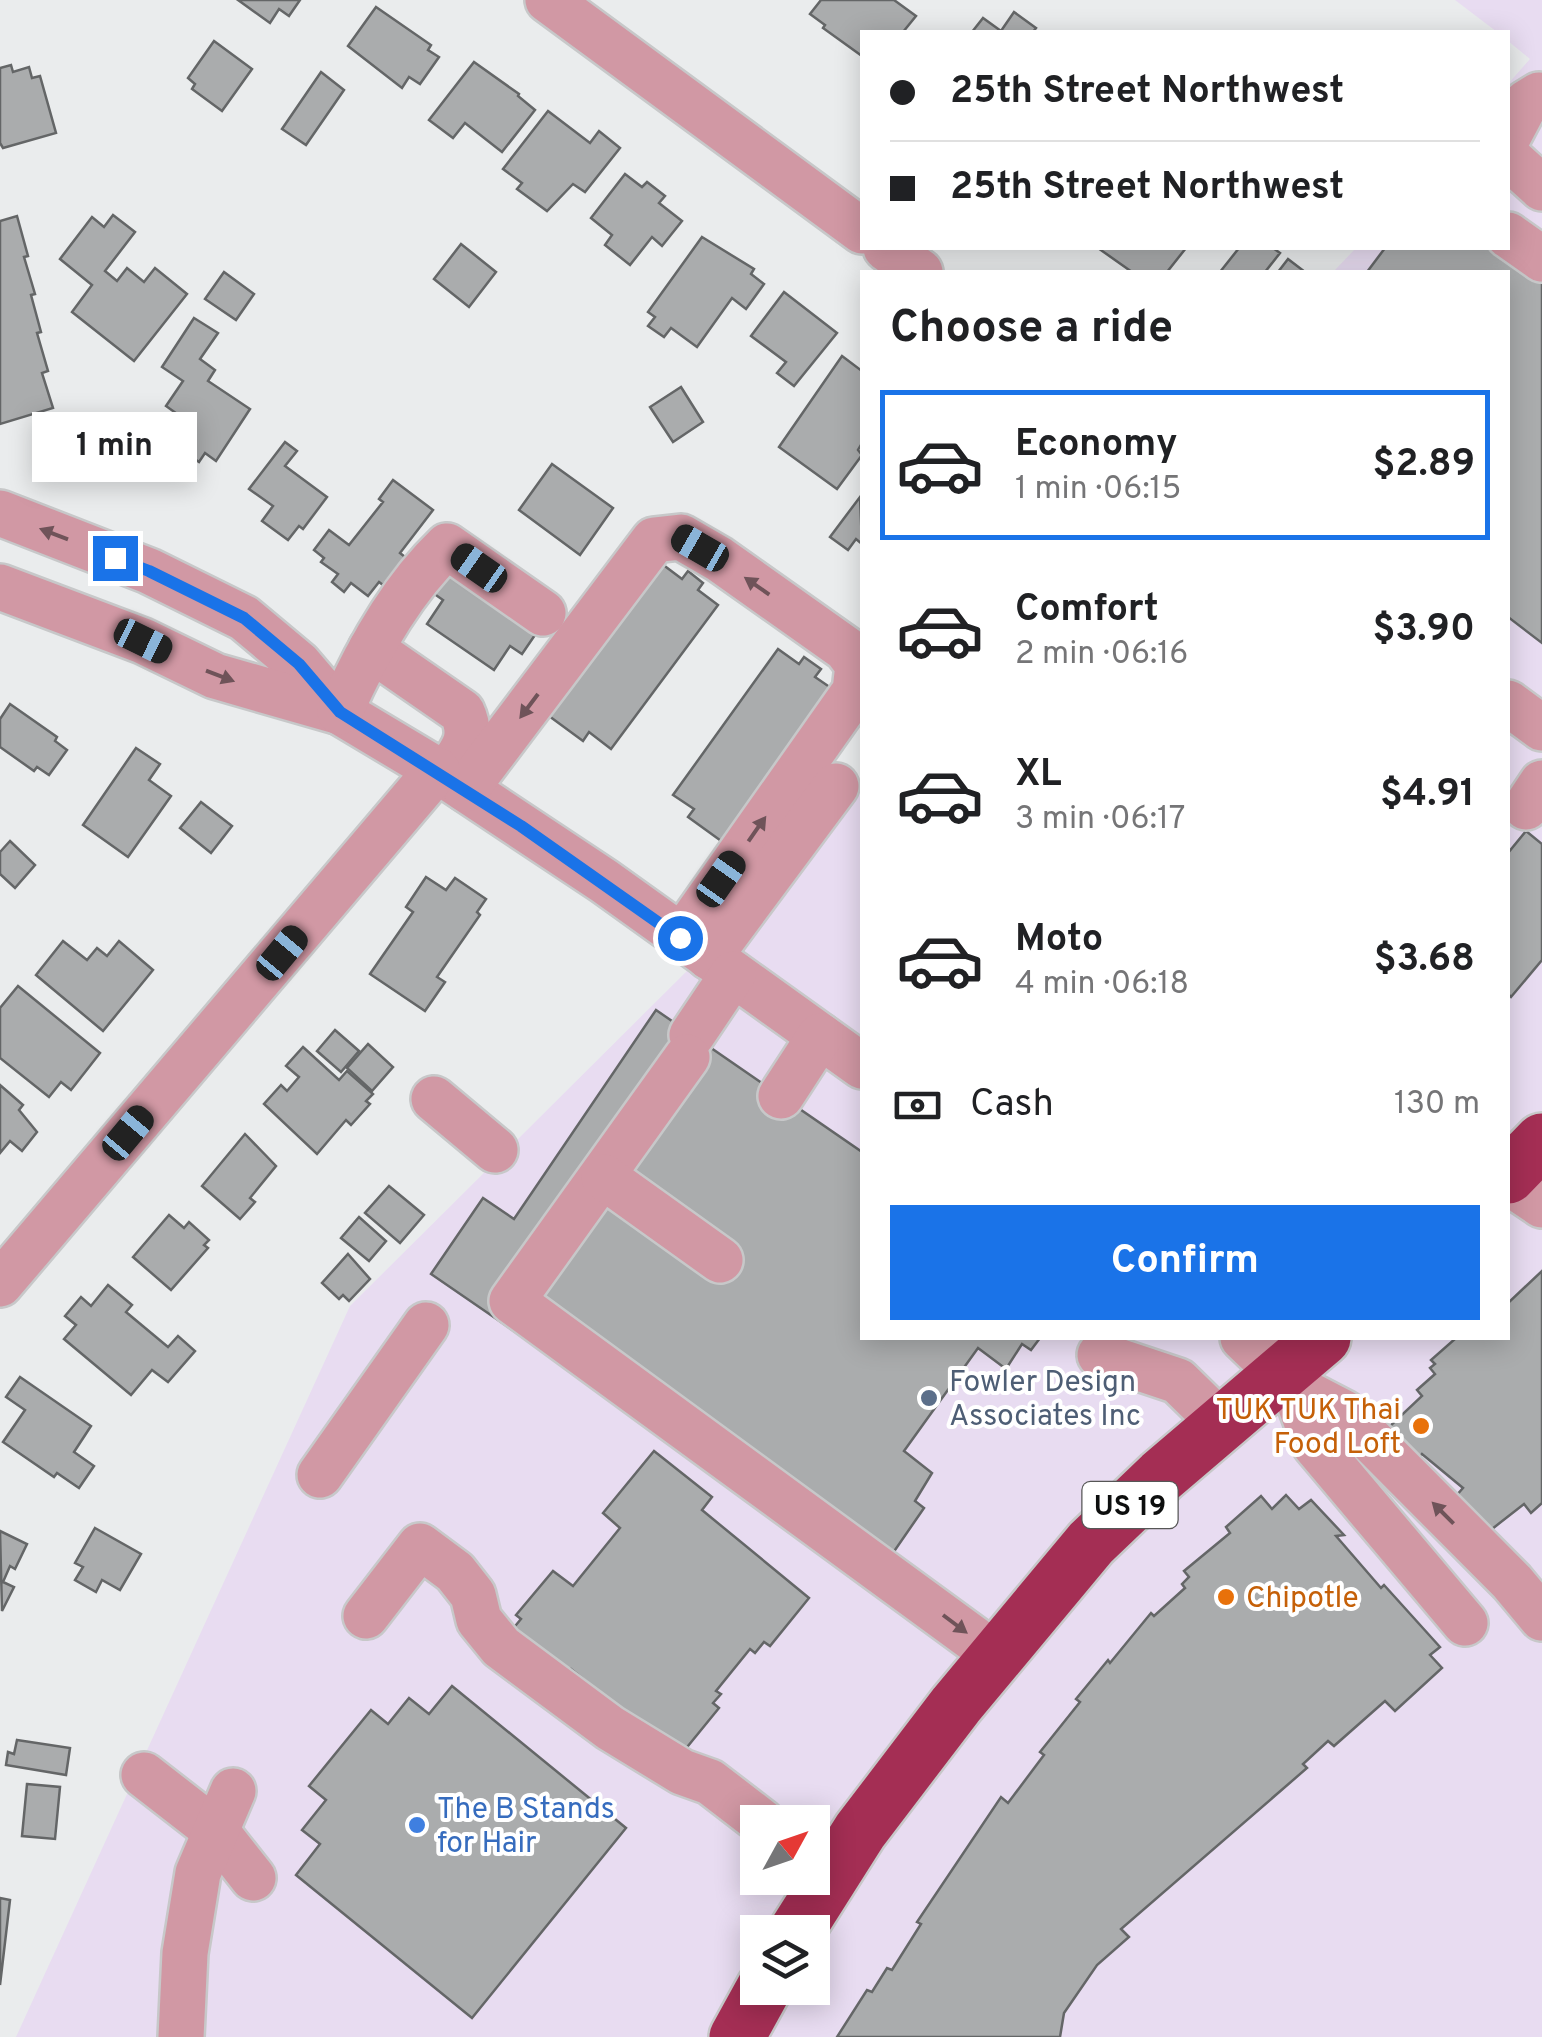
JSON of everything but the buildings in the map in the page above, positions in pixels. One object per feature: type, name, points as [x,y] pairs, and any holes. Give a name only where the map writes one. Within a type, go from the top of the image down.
[{"type":"highway","points":[[1510,1177],[1542,1141]]},
{"type":"highway","name":"US 19","points":[[830,1862],[1091,1543],[1222,1425],[1289,1381],[1321,1340]]},
{"type":"highway","points":[[737,2037],[755,2005]]},
{"type":"street","points":[[548,0],[860,229]]},
{"type":"street","points":[[1510,133],[1526,102],[1542,96]]},
{"type":"street","points":[[1510,159],[1542,188]]},
{"type":"street","points":[[1510,236],[1542,259]]},
{"type":"street","points":[[889,250],[917,270]]},
{"type":"street","points":[[0,513],[149,571],[244,618],[299,664],[340,712]]},
{"type":"street","points":[[0,1284],[449,779],[654,540],[681,537],[719,559],[846,649],[858,665],[854,692],[708,956],[689,1046],[604,1177],[512,1301],[997,1656]]},
{"type":"street","points":[[340,712],[371,649],[425,567],[447,546],[542,613]]},
{"type":"street","points":[[0,587],[143,641],[216,676],[340,712],[604,881],[860,1065]]},
{"type":"street","points":[[371,649],[462,712],[469,727],[466,744],[449,779]]},
{"type":"street","points":[[708,956],[836,786]]},
{"type":"street","points":[[781,1096],[820,1036]]},
{"type":"street","points":[[434,1100],[495,1150]]},
{"type":"street","points":[[604,1177],[720,1260]]},
{"type":"street","points":[[1510,1181],[1542,1205]]},
{"type":"street","points":[[320,1475],[426,1325]]},
{"type":"street","points":[[1244,1340],[1289,1381],[1344,1413],[1512,1582],[1542,1618]]},
{"type":"street","points":[[1100,1355],[1178,1382],[1222,1425]]},
{"type":"street","points":[[1289,1381],[1315,1445],[1465,1623]]},
{"type":"street","points":[[366,1616],[420,1546],[455,1572],[474,1595],[480,1620],[501,1648],[610,1728],[682,1772],[710,1782],[740,1805]]},
{"type":"street","points":[[144,1775],[224,1811],[253,1878]]},
{"type":"street","points":[[181,2037],[185,1953],[198,1873],[224,1811]]},
{"type":"shaded area","points":[[1455,0],[1542,0],[1542,2037],[16,2037],[350,1306],[702,956],[860,784],[860,1340],[1510,1340],[1510,270],[1335,270],[1354,250],[1510,250],[1510,82],[1530,59],[1510,43],[1510,30],[1494,30]]},
{"type":"place","name":"Fowler Design Associates Inc","points":[[929,1398]]},
{"type":"place","name":"TUK TUK Thai Food Loft","points":[[1421,1426]]},
{"type":"place","name":"Chipotle","points":[[1226,1597]]},
{"type":"place","name":"The B Stands for Hair","points":[[417,1825]]},
{"type":"route","points":[[115,558],[244,618],[299,664],[340,712],[437,770],[604,881],[680,938]]}]
